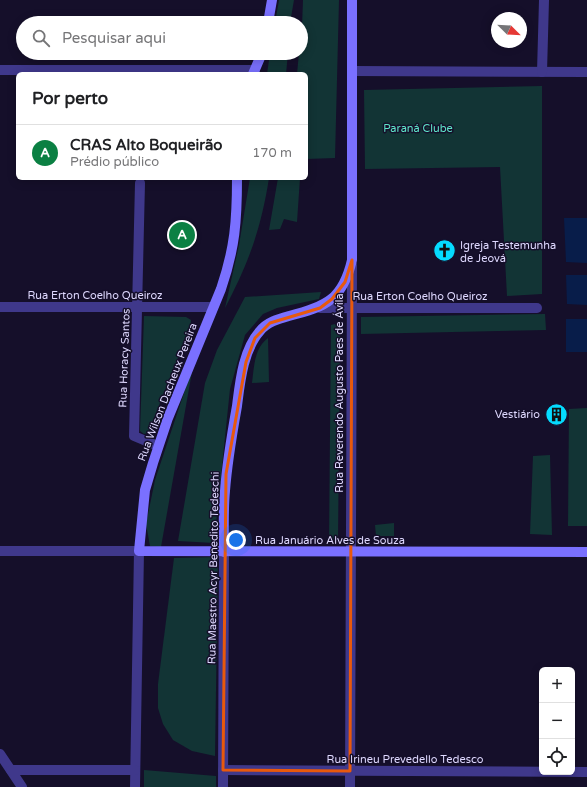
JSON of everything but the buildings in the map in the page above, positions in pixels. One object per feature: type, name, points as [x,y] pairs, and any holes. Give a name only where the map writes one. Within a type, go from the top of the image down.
[{"type":"main road","points":[[269,16],[272,0]]},
{"type":"main road","name":"Rua Reverendo Augusto Paes de Ávila","points":[[352,0],[352,260]]},
{"type":"main road","points":[[254,72],[259,60]]},
{"type":"main road","name":"Rua Wilson Dacheux Pereira","points":[[139,551],[145,490],[158,446],[221,289],[233,248],[237,223],[237,180]]},
{"type":"main road","points":[[320,308],[332,299],[340,290],[352,260]]},
{"type":"main road","name":"Rua Erton Coelho Queiroz","points":[[260,330],[279,318],[320,308]]},
{"type":"main road","name":"Rua Maestro Acyr Benedito Tedeschi","points":[[224,552],[226,474],[236,406],[250,348],[260,330]]},
{"type":"main road","name":"Rua Januário Alves de Souza","points":[[139,551],[587,552]]},
{"type":"street","points":[[542,72],[544,0]]},
{"type":"street","points":[[0,70],[254,72]]},
{"type":"street","points":[[352,71],[587,72]]},
{"type":"street","name":"Rua Horacy Santos","points":[[140,183],[134,436],[158,446]]},
{"type":"street","name":"Rua Reverendo Augusto Paes de Ávila","points":[[350,787],[352,260]]},
{"type":"street","name":"Rua Erton Coelho Queiroz","points":[[0,307],[213,307]]},
{"type":"street","name":"Rua Erton Coelho Queiroz","points":[[320,308],[537,308]]},
{"type":"street","name":"Rua Januário Alves de Souza","points":[[0,551],[139,551]]},
{"type":"street","name":"Rua Wilson Dacheux Pereira","points":[[135,787],[139,551]]},
{"type":"street","name":"Rua Maestro Acyr Benedito Tedeschi","points":[[223,787],[224,552]]},
{"type":"street","points":[[0,754],[22,787]]},
{"type":"street","points":[[11,770],[135,770]]},
{"type":"street","name":"Rua Irineu Prevedello Tedesco","points":[[223,770],[587,772]]},
{"type":"highlighted area","points":[[352,260],[350,771],[223,770],[226,474],[246,362],[255,338],[270,323],[320,308],[332,299],[345,282]]},
{"type":"green space","points":[[279,0],[294,0],[291,16],[276,16]]},
{"type":"green space","points":[[303,0],[339,0],[335,158],[308,159],[308,72],[297,72],[298,60],[308,60],[308,16],[302,16]]},
{"type":"green space","points":[[269,60],[287,60],[286,72],[267,72]]},
{"type":"green space","name":"Paraná Clube","points":[[542,86],[542,294],[507,296],[500,167],[365,169],[364,90]]},
{"type":"green space","points":[[250,180],[269,180],[262,213],[253,245],[241,275],[225,308],[239,245]]},
{"type":"green space","points":[[278,180],[300,180],[297,222],[284,219],[280,229],[269,230]]},
{"type":"green space","points":[[321,292],[319,299],[277,308],[263,314],[245,335],[230,389],[214,543],[178,541],[205,383],[217,350],[245,297]]},
{"type":"green space","points":[[545,314],[546,330],[361,334],[361,317]]},
{"type":"green space","points":[[144,316],[186,317],[191,320],[191,325],[148,433],[144,434],[140,431]]},
{"type":"green space","points":[[335,324],[340,333],[338,541],[329,542],[331,325]]},
{"type":"green space","points":[[268,338],[269,382],[252,383],[257,353],[263,342]]},
{"type":"green space","points":[[193,366],[161,547],[150,546],[146,524],[155,480]]},
{"type":"green space","points":[[587,408],[587,526],[568,526],[569,409]]},
{"type":"green space","points":[[550,455],[552,535],[530,534],[533,456]]},
{"type":"green space","points":[[394,523],[394,536],[376,536],[375,525]]},
{"type":"green space","points":[[218,557],[215,756],[192,751],[173,740],[163,724],[158,708],[158,684],[174,558]]},
{"type":"green space","points":[[144,770],[216,776],[216,787],[144,787]]},
{"type":"water","points":[[564,218],[587,218],[587,263],[566,262]]},
{"type":"water","points":[[566,275],[587,275],[587,305],[567,304]]},
{"type":"water","points":[[566,319],[587,319],[587,352],[566,352]]},
{"type":"place","name":"CRAS Alto Boqueirão","points":[[182,235]]},
{"type":"place","name":"Igreja Testemunha de Jeová","points":[[444,251]]},
{"type":"place","name":"Vestiário","points":[[556,414]]}]
